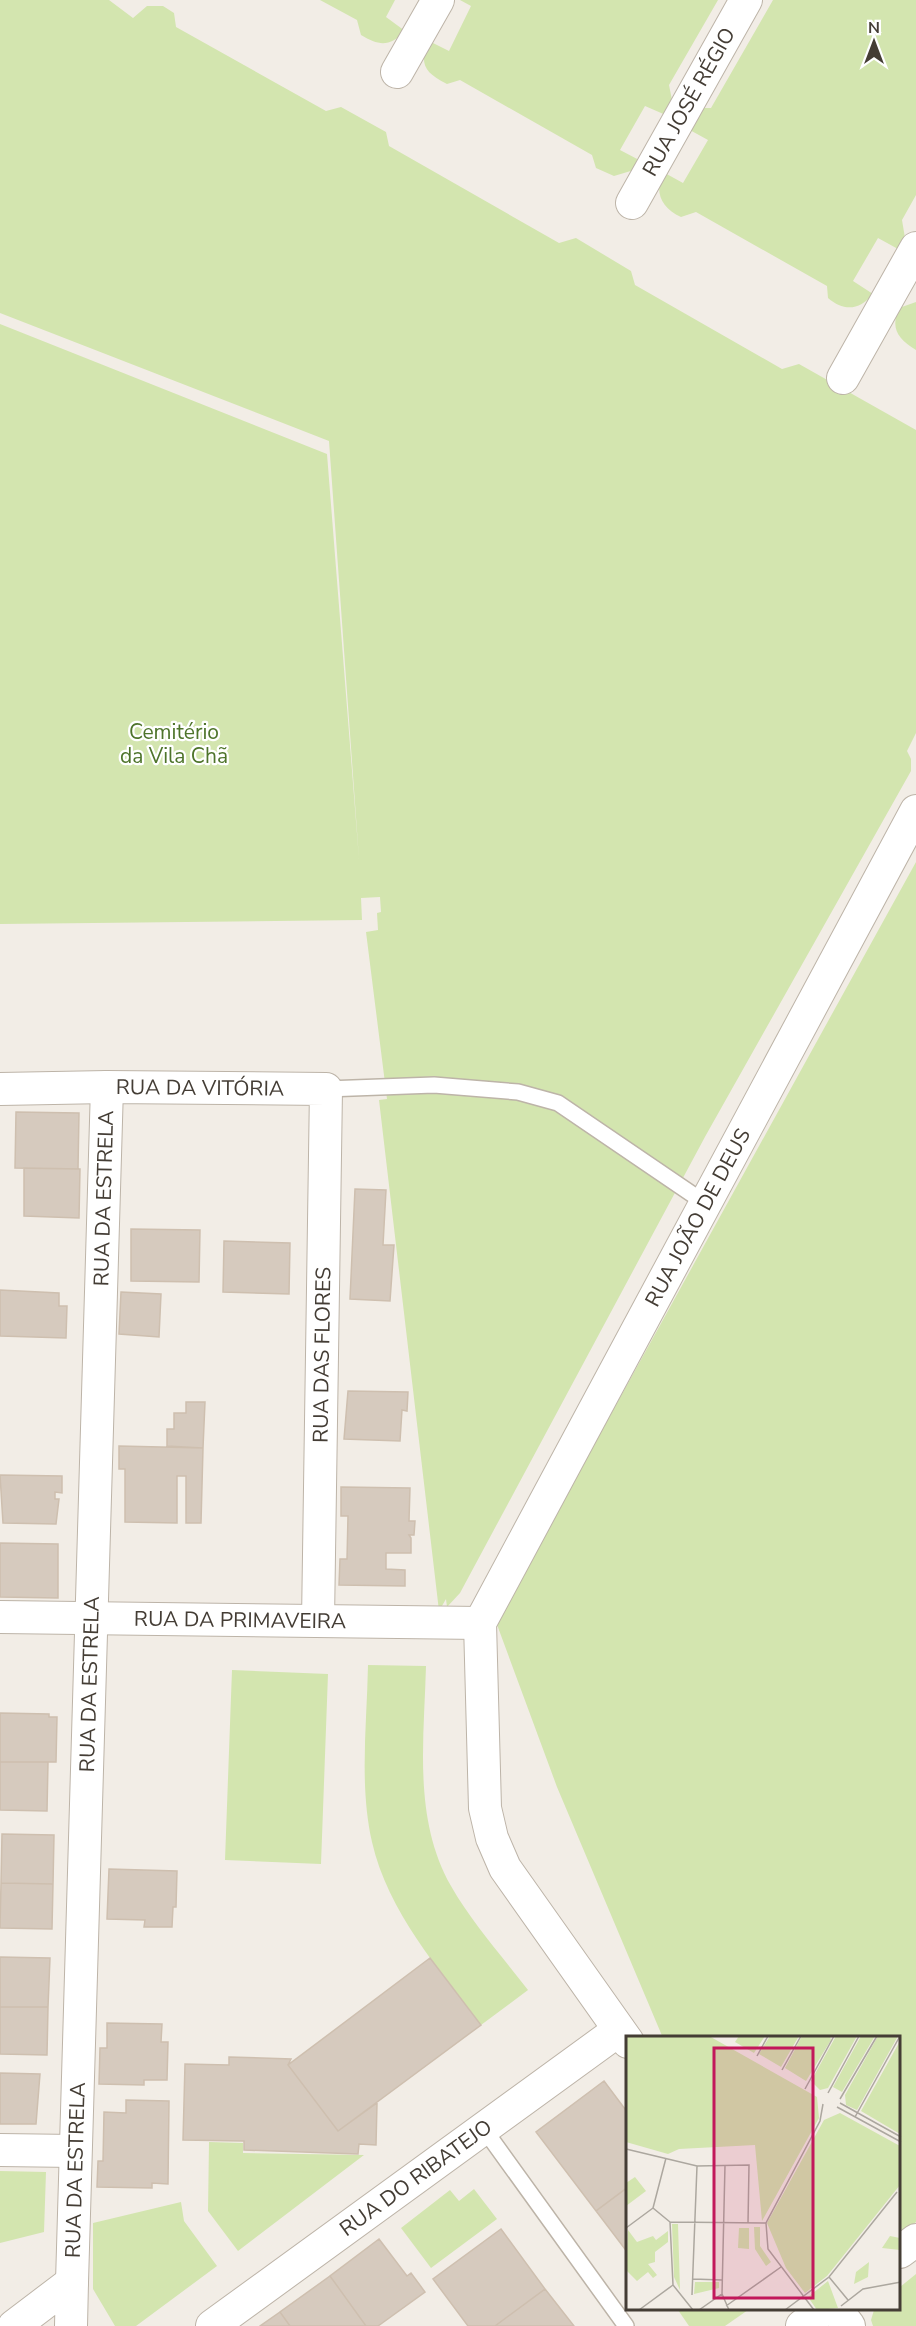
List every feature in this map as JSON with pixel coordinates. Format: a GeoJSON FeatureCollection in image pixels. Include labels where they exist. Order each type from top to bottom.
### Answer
{"type":"FeatureCollection","features":[{"type":"Feature","properties":{"kind":"street"},"geometry":{"type":"LineString","coordinates":[[397,72],[438,0]]}},
{"type":"Feature","properties":{"kind":"street","name":"RUA JOSÉ RÉGIO"},"geometry":{"type":"LineString","coordinates":[[632,203],[746,0]]}},
{"type":"Feature","properties":{"kind":"street"},"geometry":{"type":"LineString","coordinates":[[843,378],[916,248]]}},
{"type":"Feature","properties":{"kind":"street","name":"RUA JOÃO DE DEUS"},"geometry":{"type":"LineString","coordinates":[[480,1623],[916,811]]}},
{"type":"Feature","properties":{"kind":"street","name":"RUA DA VITÓRIA"},"geometry":{"type":"LineString","coordinates":[[0,1089],[107,1087],[326,1089]]}},
{"type":"Feature","properties":{"kind":"street","name":"RUA DA ESTRELA"},"geometry":{"type":"LineString","coordinates":[[71,2326],[107,1087]]}},
{"type":"Feature","properties":{"kind":"street","name":"RUA DAS FLORES"},"geometry":{"type":"LineString","coordinates":[[318,1621],[326,1089]]}},
{"type":"Feature","properties":{"kind":"street","name":"RUA DA PRIMAVEIRA"},"geometry":{"type":"LineString","coordinates":[[0,1617],[480,1623]]}},
{"type":"Feature","properties":{"kind":"street"},"geometry":{"type":"LineString","coordinates":[[480,1623],[482,1779],[485,1808],[492,1838],[506,1868],[623,2036]]}},
{"type":"Feature","properties":{"kind":"street","name":"RUA DO RIBATEJO"},"geometry":{"type":"LineString","coordinates":[[212,2326],[484,2129],[623,2036]]}},
{"type":"Feature","properties":{"kind":"street"},"geometry":{"type":"LineString","coordinates":[[0,2150],[75,2151]]}},
{"type":"Feature","properties":{"kind":"street"},"geometry":{"type":"LineString","coordinates":[[901,2251],[916,2240]]}},
{"type":"Feature","properties":{"kind":"street"},"geometry":{"type":"LineString","coordinates":[[14,2326],[72,2282]]}},
{"type":"Feature","properties":{"kind":"street"},"geometry":{"type":"LineString","coordinates":[[802,2326],[822,2311]]}},
{"type":"Feature","properties":{"kind":"street"},"geometry":{"type":"LineString","coordinates":[[838,2311],[849,2326]]}},
{"type":"Feature","properties":{"kind":"lane"},"geometry":{"type":"LineString","coordinates":[[326,1089],[434,1085],[518,1092],[558,1103],[705,1203]]}},
{"type":"Feature","properties":{"kind":"lane"},"geometry":{"type":"LineString","coordinates":[[484,2129],[626,2326]]}},
{"type":"Feature","properties":{"kind":"green space","name":"Cemitério da Vila Chã"},"geometry":{"type":"Polygon","coordinates":[[[0,0],[109,0],[133,18],[147,6],[163,6],[174,13],[176,27],[326,111],[341,107],[386,132],[389,146],[559,243],[576,238],[631,271],[635,285],[782,369],[799,364],[916,430],[916,733],[907,751],[911,759],[911,771],[706,1135],[460,1593],[447,1607],[446,1599],[439,1611],[379,1100],[387,1099],[366,932],[378,930],[377,913],[381,912],[380,897],[361,898],[362,920],[0,924],[0,324],[327,454],[359,859],[329,441],[0,313],[0,0]]]}},
{"type":"Feature","properties":{"kind":"green space"},"geometry":{"type":"Polygon","coordinates":[[[320,0],[395,0],[386,17],[405,31],[389,42],[373,41],[361,35],[357,20],[320,0]]]}},
{"type":"Feature","properties":{"kind":"green space"},"geometry":{"type":"Polygon","coordinates":[[[460,0],[718,0],[669,85],[673,105],[668,116],[645,106],[620,150],[641,161],[634,170],[614,176],[596,168],[592,155],[460,80],[447,84],[433,76],[424,62],[427,40],[449,51],[471,6],[460,0]]]}},
{"type":"Feature","properties":{"kind":"green space"},"geometry":{"type":"Polygon","coordinates":[[[773,0],[916,0],[916,195],[902,220],[905,238],[898,249],[878,238],[853,281],[873,294],[857,306],[846,307],[834,303],[828,298],[827,286],[696,212],[681,217],[668,209],[659,193],[663,172],[683,183],[708,140],[688,129],[700,108],[711,108],[773,0]]]}},
{"type":"Feature","properties":{"kind":"green space"},"geometry":{"type":"Polygon","coordinates":[[[916,302],[916,350],[904,342],[897,333],[895,322],[899,308],[916,302]]]}},
{"type":"Feature","properties":{"kind":"green space"},"geometry":{"type":"Polygon","coordinates":[[[916,862],[916,2222],[901,2234],[901,2036],[662,2036],[557,1787],[496,1622],[916,862]]]}},
{"type":"Feature","properties":{"kind":"green space"},"geometry":{"type":"Polygon","coordinates":[[[368,1665],[426,1666],[424,1779],[431,1834],[439,1860],[451,1886],[468,1913],[528,1990],[481,2025],[432,1961],[402,1916],[380,1868],[372,1842],[366,1798],[368,1665]]]}},
{"type":"Feature","properties":{"kind":"green space"},"geometry":{"type":"Polygon","coordinates":[[[232,1670],[328,1674],[321,1864],[225,1860],[232,1670]]]}},
{"type":"Feature","properties":{"kind":"green space"},"geometry":{"type":"Polygon","coordinates":[[[209,2142],[243,2143],[243,2153],[364,2155],[238,2251],[208,2211],[209,2142]]]}},
{"type":"Feature","properties":{"kind":"green space"},"geometry":{"type":"Polygon","coordinates":[[[0,2171],[46,2172],[44,2232],[0,2243],[0,2171]]]}},
{"type":"Feature","properties":{"kind":"green space"},"geometry":{"type":"Polygon","coordinates":[[[474,2189],[497,2219],[431,2268],[401,2228],[450,2190],[459,2201],[474,2189]]]}},
{"type":"Feature","properties":{"kind":"green space"},"geometry":{"type":"Polygon","coordinates":[[[181,2202],[184,2221],[217,2266],[136,2326],[115,2326],[93,2289],[93,2223],[181,2202]]]}},
{"type":"Feature","properties":{"kind":"green space"},"geometry":{"type":"Polygon","coordinates":[[[916,2274],[916,2326],[873,2326],[871,2320],[874,2311],[901,2311],[901,2286],[916,2274]]]}},
{"type":"Feature","properties":{"kind":"green space"},"geometry":{"type":"Polygon","coordinates":[[[679,2311],[747,2311],[725,2326],[689,2326],[679,2311]]]}},
{"type":"Feature","properties":{"kind":"building"},"geometry":{"type":"Polygon","coordinates":[[[16,1112],[79,1113],[78,1169],[15,1168],[16,1112]]]}},
{"type":"Feature","properties":{"kind":"building"},"geometry":{"type":"Polygon","coordinates":[[[24,1168],[80,1169],[79,1218],[24,1216],[24,1168]]]}},
{"type":"Feature","properties":{"kind":"building"},"geometry":{"type":"Polygon","coordinates":[[[355,1189],[386,1190],[383,1245],[394,1245],[390,1301],[350,1299],[355,1189]]]}},
{"type":"Feature","properties":{"kind":"building"},"geometry":{"type":"Polygon","coordinates":[[[131,1229],[200,1230],[199,1282],[131,1281],[131,1229]]]}},
{"type":"Feature","properties":{"kind":"building"},"geometry":{"type":"Polygon","coordinates":[[[224,1241],[290,1243],[289,1294],[223,1292],[224,1241]]]}},
{"type":"Feature","properties":{"kind":"building"},"geometry":{"type":"Polygon","coordinates":[[[0,1290],[59,1293],[59,1306],[67,1306],[66,1338],[0,1336],[0,1290]]]}},
{"type":"Feature","properties":{"kind":"building"},"geometry":{"type":"Polygon","coordinates":[[[121,1292],[161,1294],[159,1337],[119,1334],[121,1292]]]}},
{"type":"Feature","properties":{"kind":"building"},"geometry":{"type":"Polygon","coordinates":[[[348,1391],[408,1392],[407,1411],[402,1410],[400,1441],[344,1439],[348,1391]]]}},
{"type":"Feature","properties":{"kind":"building"},"geometry":{"type":"Polygon","coordinates":[[[186,1402],[205,1402],[203,1448],[167,1446],[167,1429],[174,1429],[174,1413],[186,1413],[186,1402]]]}},
{"type":"Feature","properties":{"kind":"building"},"geometry":{"type":"Polygon","coordinates":[[[119,1446],[203,1448],[201,1523],[186,1523],[186,1476],[177,1476],[177,1523],[125,1522],[125,1469],[119,1469],[119,1446]]]}},
{"type":"Feature","properties":{"kind":"building"},"geometry":{"type":"Polygon","coordinates":[[[0,1475],[62,1476],[62,1493],[55,1492],[55,1499],[59,1499],[56,1524],[3,1523],[0,1475]]]}},
{"type":"Feature","properties":{"kind":"building"},"geometry":{"type":"Polygon","coordinates":[[[341,1487],[410,1488],[409,1521],[415,1521],[414,1535],[409,1535],[411,1553],[386,1553],[386,1569],[405,1570],[405,1586],[339,1585],[340,1559],[347,1559],[348,1516],[341,1516],[341,1487]]]}},
{"type":"Feature","properties":{"kind":"building"},"geometry":{"type":"Polygon","coordinates":[[[0,1543],[58,1544],[58,1598],[0,1597],[0,1543]]]}},
{"type":"Feature","properties":{"kind":"building"},"geometry":{"type":"Polygon","coordinates":[[[0,1713],[49,1714],[49,1717],[57,1717],[56,1762],[0,1762],[0,1713]]]}},
{"type":"Feature","properties":{"kind":"building"},"geometry":{"type":"Polygon","coordinates":[[[0,1762],[48,1762],[47,1811],[0,1810],[0,1762]]]}},
{"type":"Feature","properties":{"kind":"building"},"geometry":{"type":"Polygon","coordinates":[[[2,1834],[54,1835],[53,1884],[1,1883],[2,1834]]]}},
{"type":"Feature","properties":{"kind":"building"},"geometry":{"type":"Polygon","coordinates":[[[109,1869],[177,1871],[176,1907],[173,1907],[172,1927],[144,1927],[145,1920],[107,1919],[109,1869]]]}},
{"type":"Feature","properties":{"kind":"building"},"geometry":{"type":"Polygon","coordinates":[[[1,1883],[53,1884],[52,1929],[0,1928],[1,1883]]]}},
{"type":"Feature","properties":{"kind":"building"},"geometry":{"type":"Polygon","coordinates":[[[0,1957],[50,1958],[48,2007],[0,2007],[0,1957]]]}},
{"type":"Feature","properties":{"kind":"building"},"geometry":{"type":"Polygon","coordinates":[[[430,1958],[481,2025],[338,2131],[288,2065],[430,1958]]]}},
{"type":"Feature","properties":{"kind":"building"},"geometry":{"type":"Polygon","coordinates":[[[0,2007],[48,2007],[47,2055],[0,2054],[0,2007]]]}},
{"type":"Feature","properties":{"kind":"building"},"geometry":{"type":"Polygon","coordinates":[[[107,2023],[162,2024],[161,2042],[168,2042],[167,2080],[144,2080],[144,2085],[99,2084],[100,2048],[107,2048],[107,2023]]]}},
{"type":"Feature","properties":{"kind":"building"},"geometry":{"type":"Polygon","coordinates":[[[229,2057],[291,2059],[288,2065],[338,2131],[377,2103],[376,2145],[359,2144],[358,2154],[244,2150],[244,2141],[183,2140],[185,2064],[229,2065],[229,2057]]]}},
{"type":"Feature","properties":{"kind":"building"},"geometry":{"type":"Polygon","coordinates":[[[0,2073],[40,2074],[36,2124],[0,2124],[0,2073]]]}},
{"type":"Feature","properties":{"kind":"building"},"geometry":{"type":"Polygon","coordinates":[[[604,2081],[626,2110],[626,2188],[596,2211],[536,2132],[604,2081]]]}},
{"type":"Feature","properties":{"kind":"building"},"geometry":{"type":"Polygon","coordinates":[[[126,2100],[169,2101],[168,2184],[152,2183],[152,2188],[97,2187],[98,2161],[103,2161],[104,2112],[126,2113],[126,2100]]]}},
{"type":"Feature","properties":{"kind":"building"},"geometry":{"type":"Polygon","coordinates":[[[626,2188],[626,2250],[596,2211],[626,2188]]]}},
{"type":"Feature","properties":{"kind":"building"},"geometry":{"type":"Polygon","coordinates":[[[501,2229],[545,2289],[495,2326],[468,2326],[433,2279],[501,2229]]]}},
{"type":"Feature","properties":{"kind":"building"},"geometry":{"type":"Polygon","coordinates":[[[379,2239],[407,2276],[411,2273],[425,2292],[378,2326],[366,2326],[330,2276],[379,2239]]]}},
{"type":"Feature","properties":{"kind":"building"},"geometry":{"type":"Polygon","coordinates":[[[330,2276],[366,2326],[290,2326],[280,2312],[330,2276]]]}},
{"type":"Feature","properties":{"kind":"building"},"geometry":{"type":"Polygon","coordinates":[[[545,2289],[574,2326],[495,2326],[545,2289]]]}},
{"type":"Feature","properties":{"kind":"building"},"geometry":{"type":"Polygon","coordinates":[[[280,2312],[290,2326],[260,2326],[280,2312]]]}}]}
